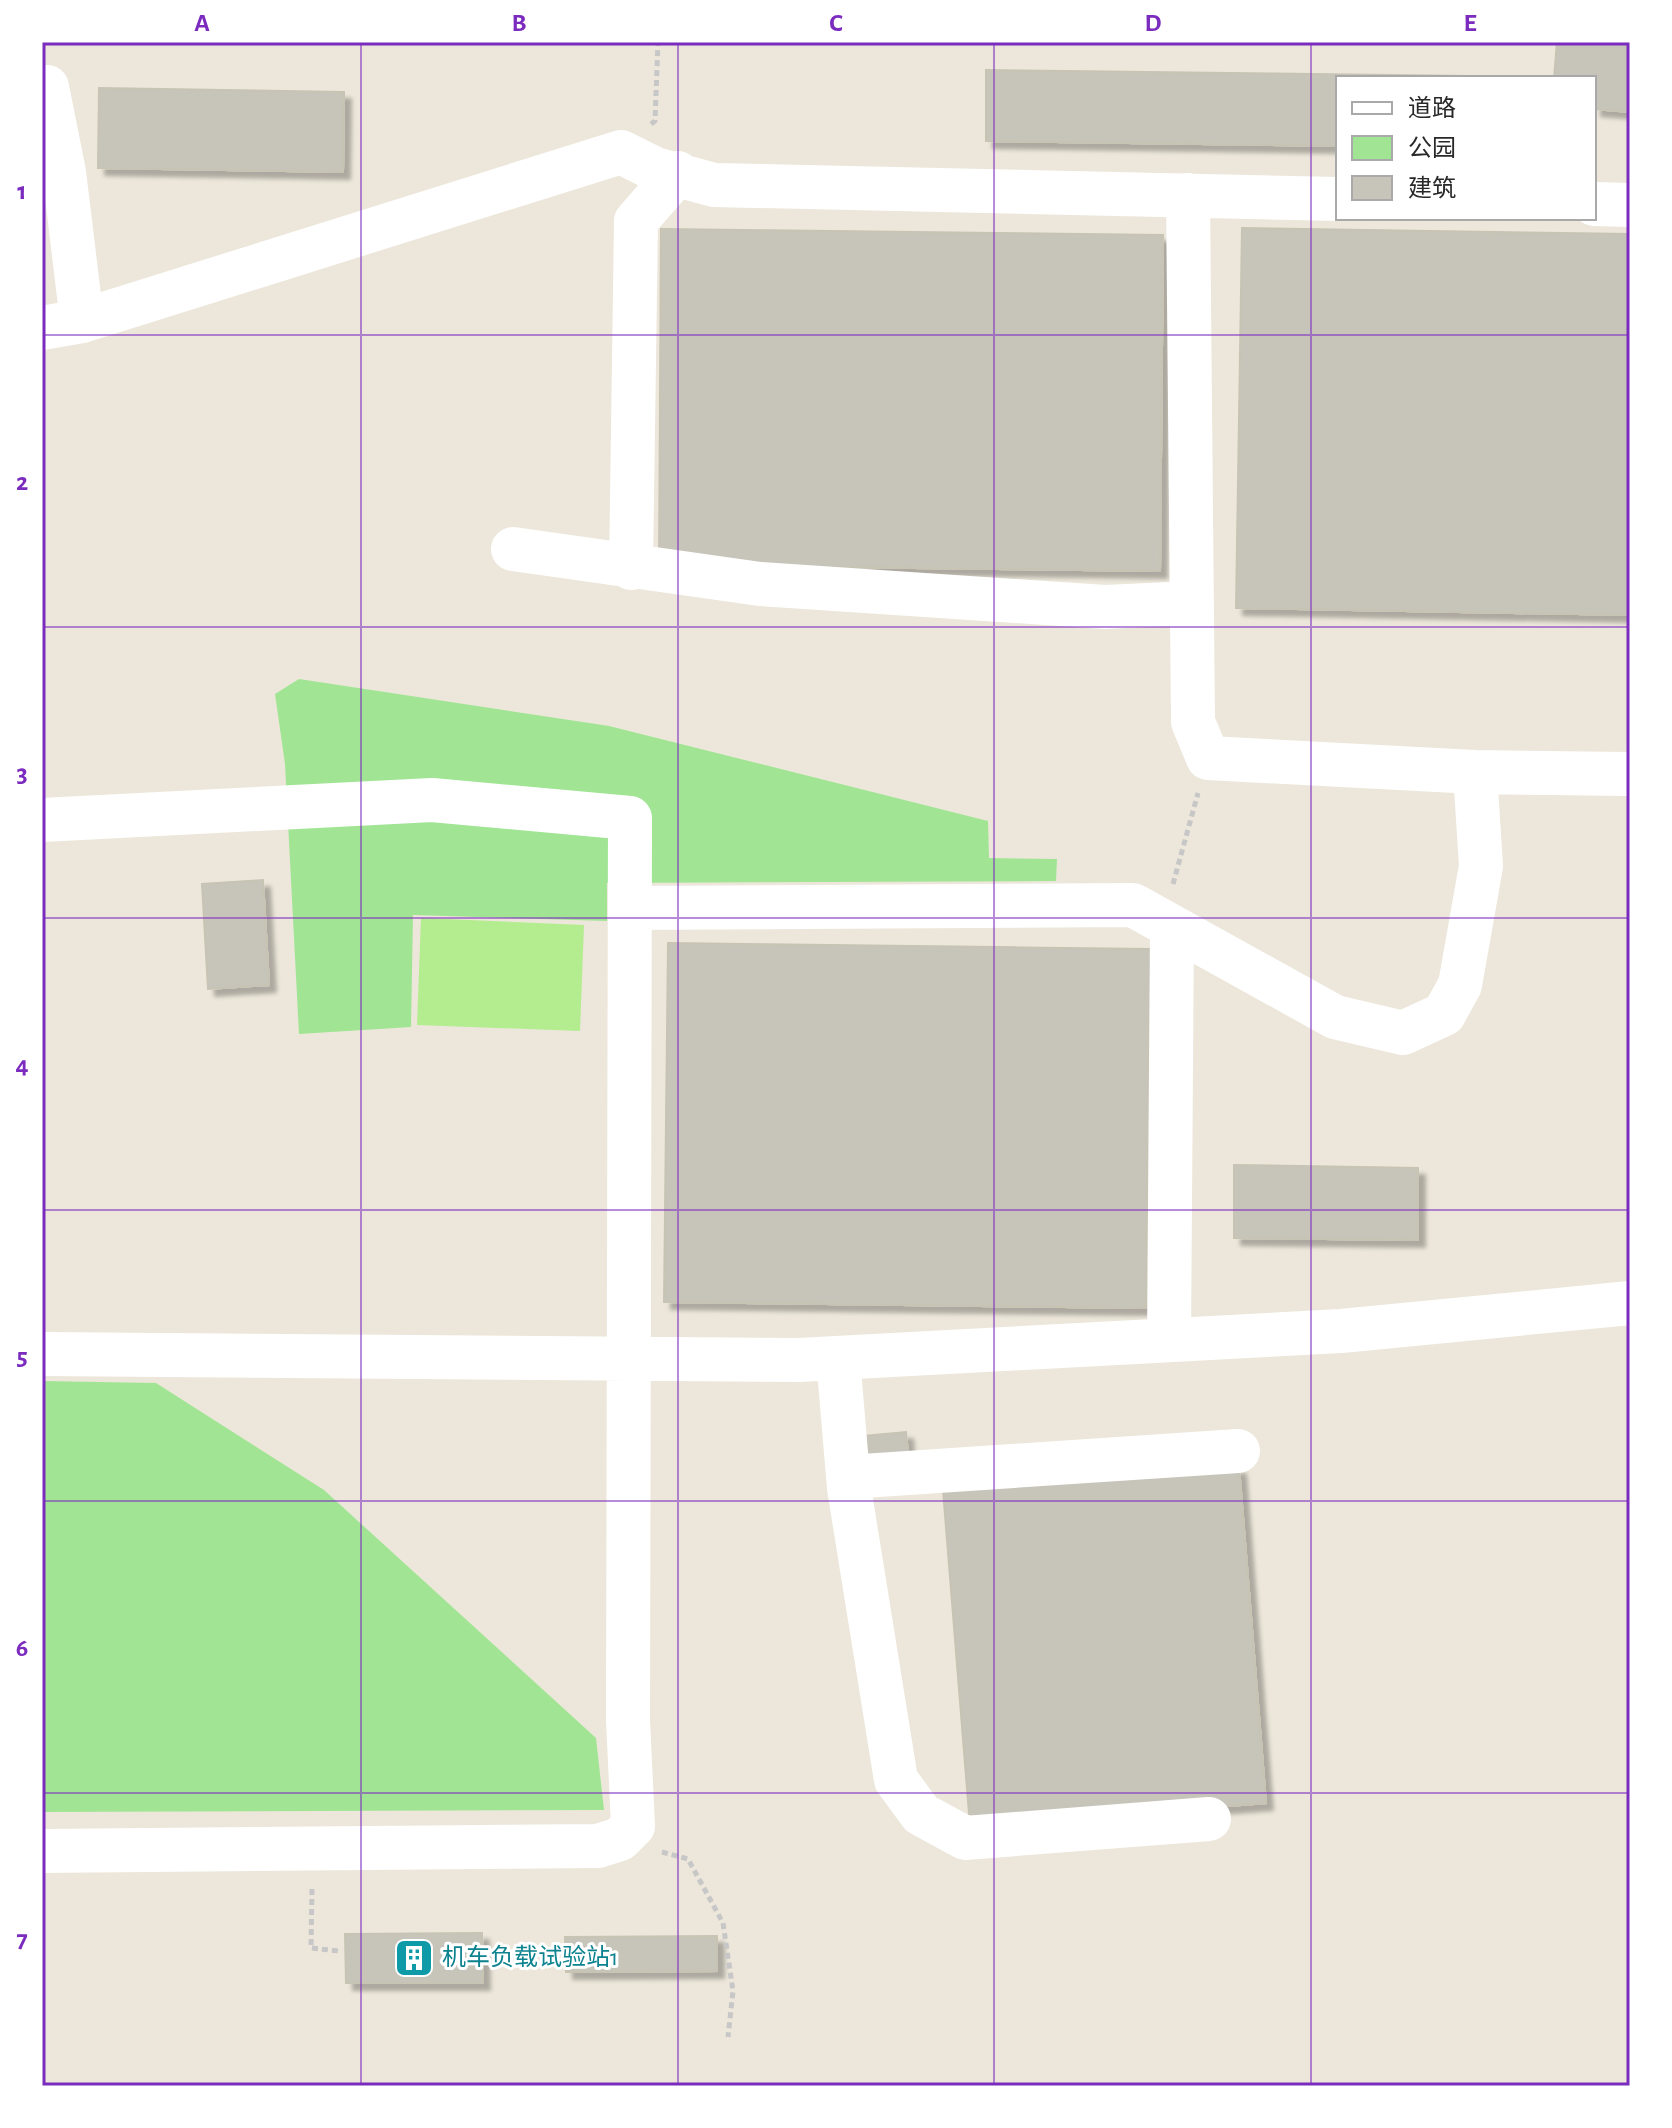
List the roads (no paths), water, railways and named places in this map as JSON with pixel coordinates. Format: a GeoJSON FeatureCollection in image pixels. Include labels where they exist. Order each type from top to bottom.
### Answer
{"type":"FeatureCollection","features":[{"type":"Feature","properties":{"kind":"lane"},"geometry":{"type":"LineString","coordinates":[[42,87],[47,87],[64,172],[62,325],[621,152],[655,169],[714,185],[1336,199]]}},
{"type":"Feature","properties":{"kind":"lane"},"geometry":{"type":"LineString","coordinates":[[631,568],[636,221],[678,173]]}},
{"type":"Feature","properties":{"kind":"lane"},"geometry":{"type":"LineString","coordinates":[[1188,195],[1193,722],[1208,758],[1475,772],[1630,774]]}},
{"type":"Feature","properties":{"kind":"lane"},"geometry":{"type":"LineString","coordinates":[[1596,204],[1630,205]]}},
{"type":"Feature","properties":{"kind":"lane"},"geometry":{"type":"LineString","coordinates":[[513,549],[760,584],[1105,607],[1192,603]]}},
{"type":"Feature","properties":{"kind":"lane"},"geometry":{"type":"LineString","coordinates":[[630,908],[1133,905],[1335,1017],[1403,1033],[1444,1014],[1460,985],[1481,866],[1475,772]]}},
{"type":"Feature","properties":{"kind":"lane"},"geometry":{"type":"LineString","coordinates":[[42,820],[432,800],[630,818],[628,1720],[633,1826],[620,1839],[598,1846],[42,1851]]}},
{"type":"Feature","properties":{"kind":"lane"},"geometry":{"type":"LineString","coordinates":[[1169,1340],[1172,927]]}},
{"type":"Feature","properties":{"kind":"lane"},"geometry":{"type":"LineString","coordinates":[[42,1354],[629,1361],[838,1358],[1341,1331],[1630,1303]]}},
{"type":"Feature","properties":{"kind":"lane"},"geometry":{"type":"LineString","coordinates":[[838,1358],[848,1477],[896,1780],[921,1814],[965,1838],[1209,1819]]}},
{"type":"Feature","properties":{"kind":"lane"},"geometry":{"type":"LineString","coordinates":[[848,1477],[1238,1451]]}},
{"type":"Feature","properties":{"kind":"place","name":"机车负载试验站1"},"geometry":{"type":"Point","coordinates":[414,1958]}}]}
